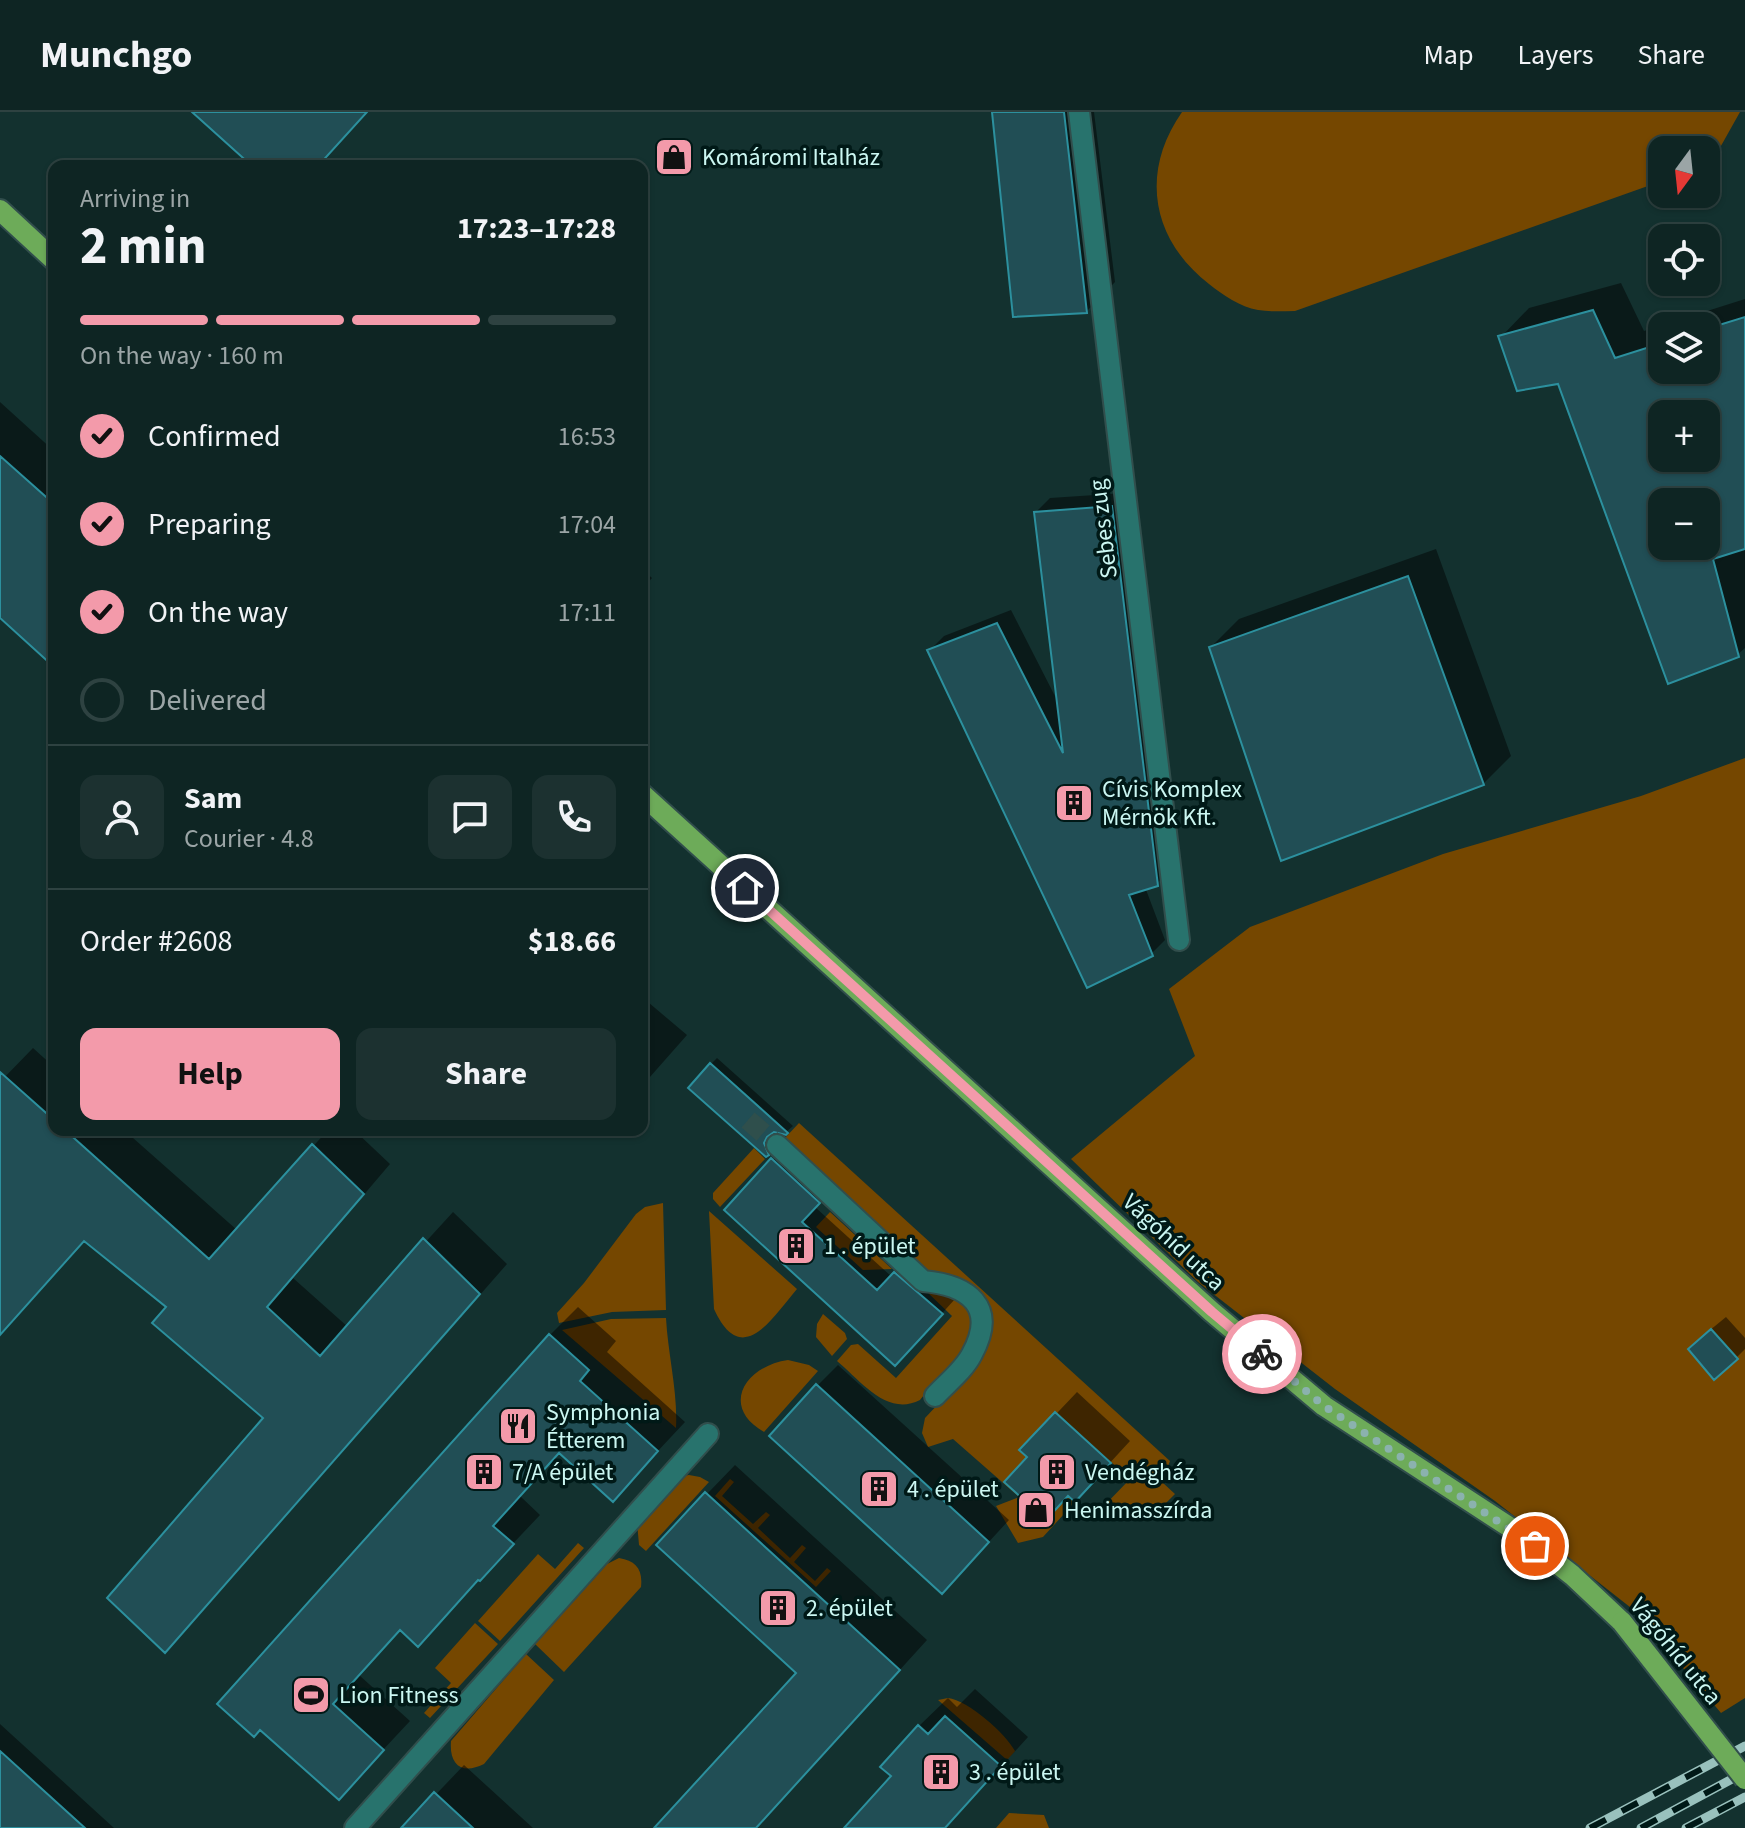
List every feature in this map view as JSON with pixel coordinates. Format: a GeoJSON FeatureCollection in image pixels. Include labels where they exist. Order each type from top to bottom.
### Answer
{"type":"FeatureCollection","features":[{"type":"Feature","properties":{"kind":"main road"},"geometry":{"type":"LineString","coordinates":[[0,210],[48,254]]}},
{"type":"Feature","properties":{"kind":"main road","name":"Vágóhíd utca"},"geometry":{"type":"LineString","coordinates":[[648,799],[1212,1312],[1324,1406],[1517,1532],[1572,1575],[1622,1622],[1745,1779]]}},
{"type":"Feature","properties":{"kind":"street","name":"Sebes zug"},"geometry":{"type":"LineString","coordinates":[[1079,112],[1179,940]]}},
{"type":"Feature","properties":{"kind":"street"},"geometry":{"type":"LineString","coordinates":[[777,1145],[923,1281],[946,1283],[962,1289],[974,1301],[982,1316],[979,1338],[971,1357],[935,1396]]}},
{"type":"Feature","properties":{"kind":"street"},"geometry":{"type":"LineString","coordinates":[[355,1828],[708,1434]]}},
{"type":"Feature","properties":{"kind":"shaded area"},"geometry":{"type":"Polygon","coordinates":[[[1182,112],[1740,112],[1720,148],[1720,136],[1648,136],[1648,186],[1295,311],[1258,310],[1232,300],[1189,266],[1174,247],[1158,204],[1160,158],[1182,112]]]}},
{"type":"Feature","properties":{"kind":"shaded area"},"geometry":{"type":"Polygon","coordinates":[[[1745,758],[1745,1698],[1721,1713],[1635,1611],[1495,1501],[1335,1389],[1198,1282],[1071,1159],[1195,1056],[1169,989],[1250,927],[1443,854],[1641,796],[1745,758]]]}},
{"type":"Feature","properties":{"kind":"shaded area"},"geometry":{"type":"Polygon","coordinates":[[[799,1123],[1170,1461],[1162,1482],[1175,1494],[1149,1520],[1135,1513],[1110,1518],[1100,1510],[1130,1479],[1055,1412],[1020,1449],[1027,1457],[1004,1482],[1046,1520],[1068,1496],[1075,1502],[1043,1537],[1018,1543],[996,1506],[1019,1497],[953,1439],[928,1447],[922,1433],[925,1418],[973,1367],[989,1340],[971,1286],[937,1274],[927,1274],[783,1140],[799,1123]]]}},
{"type":"Feature","properties":{"kind":"shaded area"},"geometry":{"type":"Polygon","coordinates":[[[754,1148],[765,1159],[720,1207],[713,1199],[713,1193],[754,1148]]]}},
{"type":"Feature","properties":{"kind":"shaded area"},"geometry":{"type":"Polygon","coordinates":[[[663,1203],[666,1310],[612,1312],[559,1323],[557,1313],[636,1214],[645,1207],[663,1203]]]}},
{"type":"Feature","properties":{"kind":"shaded area"},"geometry":{"type":"Polygon","coordinates":[[[709,1211],[797,1289],[767,1324],[746,1337],[735,1336],[714,1309],[709,1211]]]}},
{"type":"Feature","properties":{"kind":"shaded area"},"geometry":{"type":"Polygon","coordinates":[[[830,1212],[892,1269],[863,1270],[816,1227],[830,1212]]]}},
{"type":"Feature","properties":{"kind":"shaded area"},"geometry":{"type":"Polygon","coordinates":[[[926,1291],[945,1294],[962,1302],[972,1312],[974,1324],[961,1352],[920,1400],[896,1404],[865,1387],[837,1361],[851,1345],[858,1344],[896,1378],[952,1316],[926,1291]]]}},
{"type":"Feature","properties":{"kind":"shaded area"},"geometry":{"type":"Polygon","coordinates":[[[823,1314],[845,1333],[847,1339],[832,1356],[816,1337],[817,1324],[823,1314]]]}},
{"type":"Feature","properties":{"kind":"shaded area"},"geometry":{"type":"Polygon","coordinates":[[[666,1318],[676,1401],[676,1428],[562,1330],[611,1319],[666,1318]]]}},
{"type":"Feature","properties":{"kind":"shaded area"},"geometry":{"type":"Polygon","coordinates":[[[788,1360],[809,1365],[818,1371],[764,1432],[750,1422],[743,1411],[743,1388],[760,1370],[788,1360]]]}},
{"type":"Feature","properties":{"kind":"shaded area"},"geometry":{"type":"Polygon","coordinates":[[[689,1475],[709,1482],[646,1551],[639,1545],[637,1522],[677,1477],[689,1475]]]}},
{"type":"Feature","properties":{"kind":"shaded area"},"geometry":{"type":"Polygon","coordinates":[[[730,1479],[734,1482],[722,1496],[753,1524],[766,1512],[770,1515],[758,1528],[790,1558],[802,1545],[806,1548],[794,1562],[815,1581],[827,1568],[831,1571],[816,1587],[715,1496],[730,1479]]]}},
{"type":"Feature","properties":{"kind":"shaded area"},"geometry":{"type":"Polygon","coordinates":[[[578,1543],[584,1548],[500,1641],[478,1621],[538,1554],[555,1569],[578,1543]]]}},
{"type":"Feature","properties":{"kind":"shaded area"},"geometry":{"type":"Polygon","coordinates":[[[619,1558],[637,1567],[641,1587],[564,1672],[535,1644],[607,1564],[619,1558]]]}},
{"type":"Feature","properties":{"kind":"shaded area"},"geometry":{"type":"Polygon","coordinates":[[[475,1623],[498,1644],[430,1718],[424,1713],[451,1683],[435,1668],[475,1623]]]}},
{"type":"Feature","properties":{"kind":"shaded area"},"geometry":{"type":"Polygon","coordinates":[[[526,1654],[554,1680],[484,1764],[469,1768],[458,1766],[452,1756],[451,1741],[526,1654]]]}},
{"type":"Feature","properties":{"kind":"shaded area"},"geometry":{"type":"Polygon","coordinates":[[[948,1698],[976,1711],[1004,1736],[1015,1751],[1007,1760],[938,1700],[948,1698]]]}},
{"type":"Feature","properties":{"kind":"shaded area"},"geometry":{"type":"Polygon","coordinates":[[[1009,1813],[1044,1815],[1049,1828],[996,1828],[1009,1813]]]}},
{"type":"Feature","properties":{"kind":"building"},"geometry":{"type":"Polygon","coordinates":[[[192,112],[367,112],[323,160],[245,160],[192,112]]]}},
{"type":"Feature","properties":{"kind":"building"},"geometry":{"type":"Polygon","coordinates":[[[992,112],[1064,112],[1087,313],[1013,317],[992,112]]]}},
{"type":"Feature","properties":{"kind":"building"},"geometry":{"type":"Polygon","coordinates":[[[1593,310],[1615,358],[1648,347],[1648,384],[1720,384],[1720,325],[1745,317],[1745,549],[1720,557],[1720,488],[1648,488],[1648,560],[1713,560],[1739,657],[1668,684],[1558,384],[1517,391],[1498,336],[1593,310]]]}},
{"type":"Feature","properties":{"kind":"building"},"geometry":{"type":"Polygon","coordinates":[[[0,456],[48,499],[48,662],[0,618],[0,456]]]}},
{"type":"Feature","properties":{"kind":"building","name":"Cívis Komplex Mérnök Kft."},"geometry":{"type":"Polygon","coordinates":[[[1112,506],[1158,886],[1129,895],[1153,956],[1087,988],[927,650],[997,623],[1063,753],[1034,512],[1112,506]]]}},
{"type":"Feature","properties":{"kind":"building"},"geometry":{"type":"Polygon","coordinates":[[[1408,576],[1484,785],[1281,861],[1209,647],[1408,576]]]}},
{"type":"Feature","properties":{"kind":"building"},"geometry":{"type":"Polygon","coordinates":[[[710,1063],[788,1133],[774,1132],[767,1137],[764,1143],[769,1155],[766,1157],[688,1088],[710,1063]]]}},
{"type":"Feature","properties":{"kind":"building"},"geometry":{"type":"Polygon","coordinates":[[[0,1072],[48,1115],[48,1136],[72,1136],[209,1259],[312,1144],[364,1194],[267,1307],[320,1356],[423,1238],[480,1294],[165,1653],[107,1598],[263,1418],[152,1323],[166,1307],[84,1241],[0,1335],[0,1072]]]}},
{"type":"Feature","properties":{"kind":"building","name":"1 . épület"},"geometry":{"type":"Polygon","coordinates":[[[771,1158],[820,1203],[802,1222],[877,1290],[894,1272],[943,1314],[895,1366],[724,1210],[771,1158]]]}},
{"type":"Feature","properties":{"kind":"building"},"geometry":{"type":"Polygon","coordinates":[[[1711,1329],[1738,1359],[1714,1380],[1688,1349],[1711,1329]]]}},
{"type":"Feature","properties":{"kind":"building"},"geometry":{"type":"Polygon","coordinates":[[[549,1334],[589,1370],[580,1381],[658,1451],[613,1502],[559,1453],[493,1526],[514,1544],[418,1647],[400,1630],[333,1704],[384,1750],[339,1800],[260,1730],[254,1737],[217,1704],[549,1334]]]}},
{"type":"Feature","properties":{"kind":"building","name":"4 . épület"},"geometry":{"type":"Polygon","coordinates":[[[816,1384],[989,1542],[942,1594],[769,1436],[816,1384]]]}},
{"type":"Feature","properties":{"kind":"building","name":"Vendégház"},"geometry":{"type":"Polygon","coordinates":[[[1055,1412],[1111,1463],[1075,1502],[1068,1496],[1046,1520],[1004,1482],[1027,1457],[1019,1450],[1055,1412]]]}},
{"type":"Feature","properties":{"kind":"building","name":"2. épület"},"geometry":{"type":"Polygon","coordinates":[[[705,1492],[900,1670],[756,1828],[654,1828],[796,1673],[656,1545],[705,1492]]]}},
{"type":"Feature","properties":{"kind":"building","name":"3 . épület"},"geometry":{"type":"Polygon","coordinates":[[[945,1716],[1001,1766],[945,1828],[844,1828],[891,1776],[880,1767],[918,1725],[928,1734],[945,1716]]]}},
{"type":"Feature","properties":{"kind":"building"},"geometry":{"type":"Polygon","coordinates":[[[0,1751],[85,1828],[0,1828],[0,1751]]]}},
{"type":"Feature","properties":{"kind":"building"},"geometry":{"type":"Polygon","coordinates":[[[434,1792],[473,1828],[401,1828],[434,1792]]]}},
{"type":"Feature","properties":{"kind":"tunnel"},"geometry":{"type":"LineString","coordinates":[[748,1120],[777,1145]]}},
{"type":"Feature","properties":{"kind":"railway"},"geometry":{"type":"LineString","coordinates":[[1590,1828],[1745,1746]]}},
{"type":"Feature","properties":{"kind":"railway"},"geometry":{"type":"LineString","coordinates":[[1641,1828],[1745,1772]]}},
{"type":"Feature","properties":{"kind":"railway"},"geometry":{"type":"LineString","coordinates":[[1686,1828],[1745,1797]]}},
{"type":"Feature","properties":{"kind":"way so far"},"geometry":{"type":"LineString","coordinates":[[1262,1354],[1324,1406],[1535,1546]]}},
{"type":"Feature","properties":{"kind":"place","name":"Komáromi Italház"},"geometry":{"type":"Point","coordinates":[674,157]}},
{"type":"Feature","properties":{"kind":"place","name":"Cívis Komplex Mérnök Kft."},"geometry":{"type":"Point","coordinates":[1074,803]}},
{"type":"Feature","properties":{"kind":"place","name":"1 . épület"},"geometry":{"type":"Point","coordinates":[796,1246]}},
{"type":"Feature","properties":{"kind":"place","name":"Symphonia Étterem"},"geometry":{"type":"Point","coordinates":[518,1426]}},
{"type":"Feature","properties":{"kind":"place","name":"7/A épület"},"geometry":{"type":"Point","coordinates":[484,1472]}},
{"type":"Feature","properties":{"kind":"place","name":"Vendégház"},"geometry":{"type":"Point","coordinates":[1057,1472]}},
{"type":"Feature","properties":{"kind":"place","name":"4 . épület"},"geometry":{"type":"Point","coordinates":[879,1489]}},
{"type":"Feature","properties":{"kind":"place","name":"Henimasszírda"},"geometry":{"type":"Point","coordinates":[1036,1510]}},
{"type":"Feature","properties":{"kind":"place","name":"2. épület"},"geometry":{"type":"Point","coordinates":[778,1608]}},
{"type":"Feature","properties":{"kind":"place","name":"Lion Fitness"},"geometry":{"type":"Point","coordinates":[311,1695]}},
{"type":"Feature","properties":{"kind":"place","name":"3 . épület"},"geometry":{"type":"Point","coordinates":[941,1772]}},
{"type":"Feature","properties":{"kind":"route"},"geometry":{"type":"LineString","coordinates":[[745,888],[1262,1354]]}}]}
